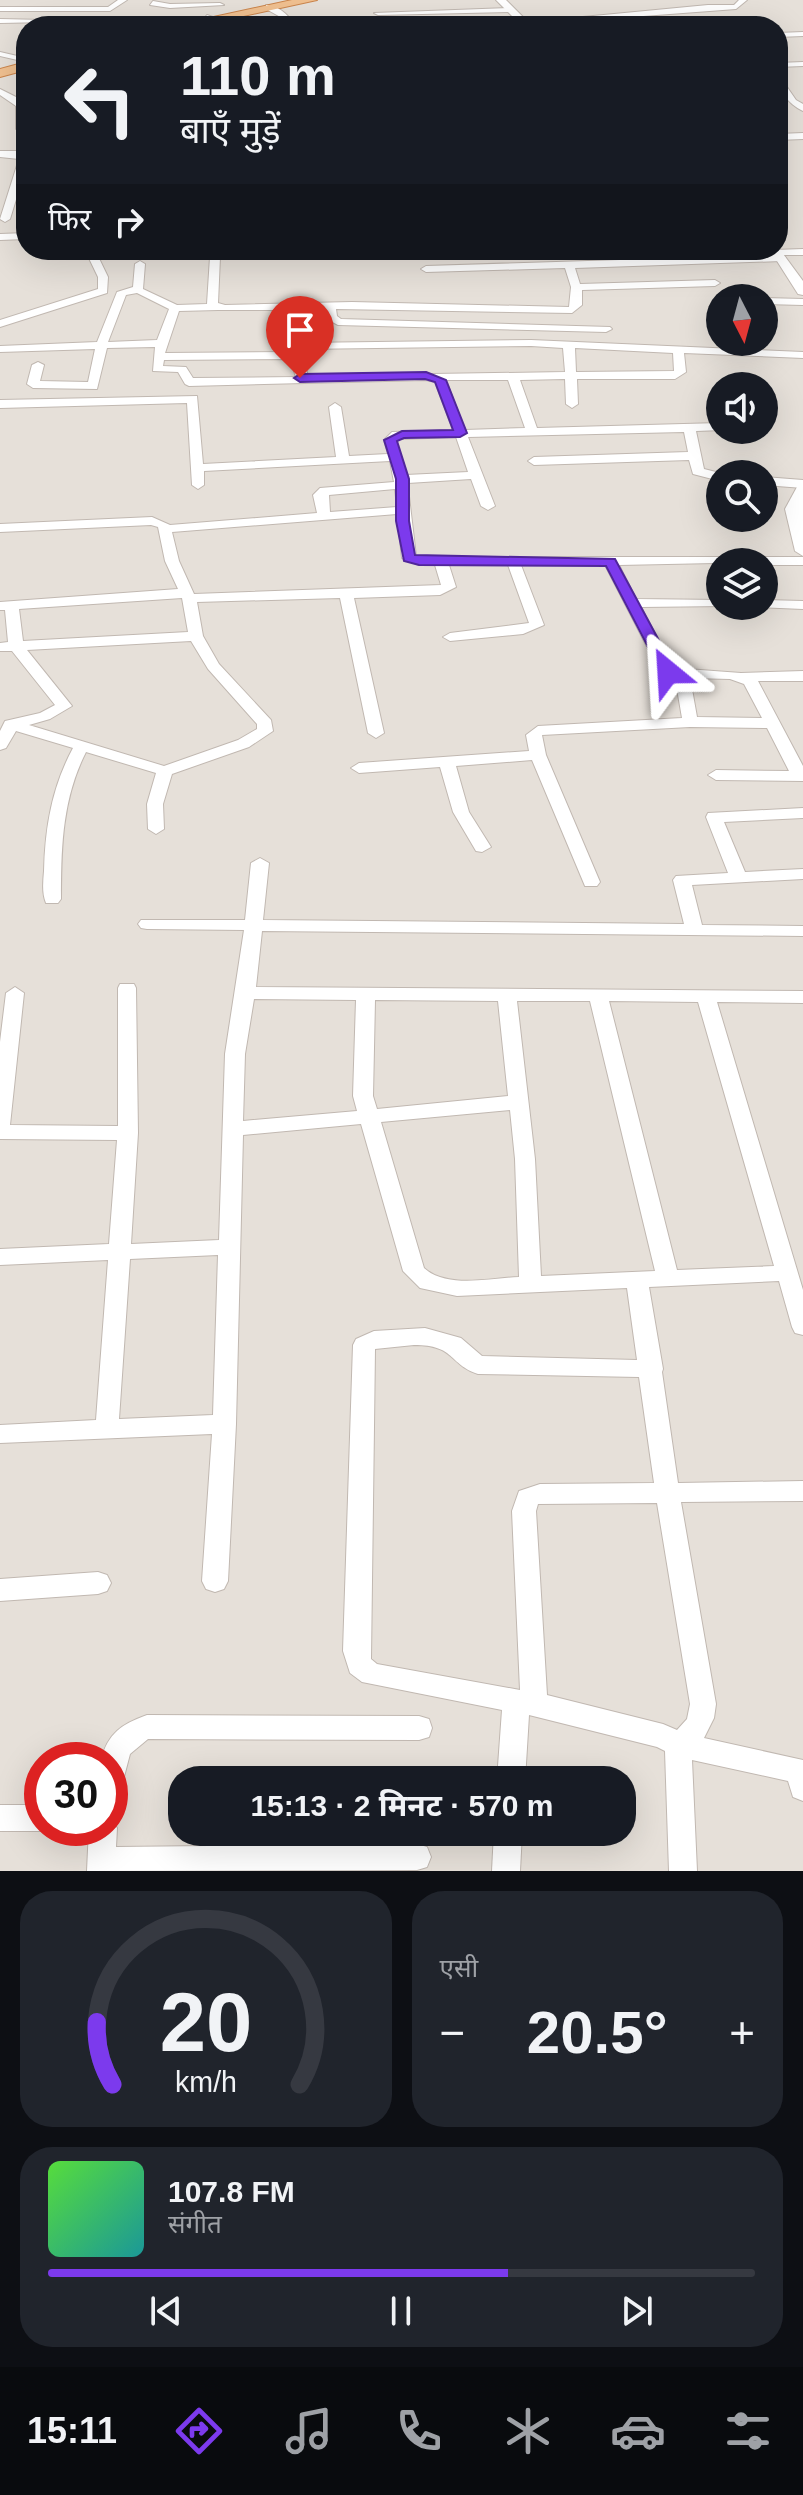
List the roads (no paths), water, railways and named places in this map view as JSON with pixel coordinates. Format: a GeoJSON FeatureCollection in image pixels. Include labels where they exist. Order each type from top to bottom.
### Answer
{"type":"FeatureCollection","features":[{"type":"Feature","properties":{"kind":"highway"},"geometry":{"type":"LineString","coordinates":[[205,10],[225,11],[296,0]]}},
{"type":"Feature","properties":{"kind":"highway"},"geometry":{"type":"LineString","coordinates":[[205,10],[311,0]]}},
{"type":"Feature","properties":{"kind":"street"},"geometry":{"type":"LineString","coordinates":[[378,16],[376,3],[501,0],[515,16]]}},
{"type":"Feature","properties":{"kind":"street"},"geometry":{"type":"LineString","coordinates":[[610,16],[629,14],[647,6],[669,2],[736,7],[743,0]]}},
{"type":"Feature","properties":{"kind":"street"},"geometry":{"type":"LineString","coordinates":[[0,2],[121,2]]}},
{"type":"Feature","properties":{"kind":"street"},"geometry":{"type":"LineString","coordinates":[[0,9],[112,9],[121,2]]}},
{"type":"Feature","properties":{"kind":"street"},"geometry":{"type":"LineString","coordinates":[[153,3],[205,10]]}},
{"type":"Feature","properties":{"kind":"street"},"geometry":{"type":"LineString","coordinates":[[265,4],[284,16]]}},
{"type":"Feature","properties":{"kind":"street"},"geometry":{"type":"LineString","coordinates":[[629,14],[617,7],[706,4]]}},
{"type":"Feature","properties":{"kind":"street"},"geometry":{"type":"LineString","coordinates":[[378,13],[509,10]]}},
{"type":"Feature","properties":{"kind":"street"},"geometry":{"type":"LineString","coordinates":[[788,95],[796,106],[803,108]]}},
{"type":"Feature","properties":{"kind":"street"},"geometry":{"type":"LineString","coordinates":[[7,219],[16,183]]}},
{"type":"Feature","properties":{"kind":"street"},"geometry":{"type":"LineString","coordinates":[[11,199],[16,199]]}},
{"type":"Feature","properties":{"kind":"street"},"geometry":{"type":"LineString","coordinates":[[0,324],[33,311],[98,295],[103,291],[103,277],[95,260]]}},
{"type":"Feature","properties":{"kind":"street"},"geometry":{"type":"LineString","coordinates":[[215,260],[212,305],[216,307]]}},
{"type":"Feature","properties":{"kind":"street"},"geometry":{"type":"LineString","coordinates":[[471,260],[474,268]]}},
{"type":"Feature","properties":{"kind":"street"},"geometry":{"type":"LineString","coordinates":[[583,260],[584,264]]}},
{"type":"Feature","properties":{"kind":"street"},"geometry":{"type":"LineString","coordinates":[[426,269],[714,260]]}},
{"type":"Feature","properties":{"kind":"street"},"geometry":{"type":"LineString","coordinates":[[783,260],[803,291]]}},
{"type":"Feature","properties":{"kind":"street"},"geometry":{"type":"LineString","coordinates":[[576,287],[718,288],[703,261]]}},
{"type":"Feature","properties":{"kind":"street"},"geometry":{"type":"LineString","coordinates":[[138,290],[140,264]]}},
{"type":"Feature","properties":{"kind":"street"},"geometry":{"type":"LineString","coordinates":[[38,365],[33,384],[93,386],[102,343],[122,292],[138,290],[175,308],[331,306],[572,310],[577,305],[576,287],[569,265]]}},
{"type":"Feature","properties":{"kind":"street"},"geometry":{"type":"LineString","coordinates":[[34,299],[98,295]]}},
{"type":"Feature","properties":{"kind":"street"},"geometry":{"type":"LineString","coordinates":[[778,301],[803,302]]}},
{"type":"Feature","properties":{"kind":"street"},"geometry":{"type":"LineString","coordinates":[[295,306],[294,350],[300,378],[305,380]]}},
{"type":"Feature","properties":{"kind":"street"},"geometry":{"type":"LineString","coordinates":[[331,306],[331,317],[347,322],[606,329]]}},
{"type":"Feature","properties":{"kind":"street"},"geometry":{"type":"LineString","coordinates":[[175,308],[161,343],[157,369],[182,369],[189,382],[675,375],[680,372],[678,350]]}},
{"type":"Feature","properties":{"kind":"street"},"geometry":{"type":"LineString","coordinates":[[159,357],[450,342],[803,355]]}},
{"type":"Feature","properties":{"kind":"street"},"geometry":{"type":"LineString","coordinates":[[0,349],[161,343]]}},
{"type":"Feature","properties":{"kind":"street"},"geometry":{"type":"LineString","coordinates":[[569,346],[572,404]]}},
{"type":"Feature","properties":{"kind":"street"},"geometry":{"type":"LineString","coordinates":[[435,377],[440,380],[488,506]]}},
{"type":"Feature","properties":{"kind":"street"},"geometry":{"type":"LineString","coordinates":[[513,377],[532,432]]}},
{"type":"Feature","properties":{"kind":"street"},"geometry":{"type":"LineString","coordinates":[[0,404],[193,399],[198,485]]}},
{"type":"Feature","properties":{"kind":"street"},"geometry":{"type":"LineString","coordinates":[[335,407],[343,460]]}},
{"type":"Feature","properties":{"kind":"street"},"geometry":{"type":"LineString","coordinates":[[706,427],[396,435],[390,440],[403,482],[402,521],[409,558],[441,561],[803,561]]}},
{"type":"Feature","properties":{"kind":"street"},"geometry":{"type":"LineString","coordinates":[[689,428],[698,471],[706,473]]}},
{"type":"Feature","properties":{"kind":"street"},"geometry":{"type":"LineString","coordinates":[[534,461],[694,456]]}},
{"type":"Feature","properties":{"kind":"street"},"geometry":{"type":"LineString","coordinates":[[197,468],[396,457]]}},
{"type":"Feature","properties":{"kind":"street"},"geometry":{"type":"LineString","coordinates":[[324,515],[320,495],[325,491],[476,475]]}},
{"type":"Feature","properties":{"kind":"street"},"geometry":{"type":"LineString","coordinates":[[778,482],[803,484]]}},
{"type":"Feature","properties":{"kind":"street"},"geometry":{"type":"LineString","coordinates":[[803,490],[793,509],[803,551]]}},
{"type":"Feature","properties":{"kind":"street"},"geometry":{"type":"LineString","coordinates":[[165,529],[404,510]]}},
{"type":"Feature","properties":{"kind":"street"},"geometry":{"type":"LineString","coordinates":[[0,528],[161,522],[172,561],[187,596],[196,636],[213,666],[265,723],[265,731],[251,739],[189,758],[165,771],[6,722]]}},
{"type":"Feature","properties":{"kind":"street"},"geometry":{"type":"LineString","coordinates":[[6,722],[45,716],[64,706],[8,646],[6,606],[187,596],[446,589],[449,587],[441,561]]}},
{"type":"Feature","properties":{"kind":"street"},"geometry":{"type":"LineString","coordinates":[[450,637],[523,630],[537,625],[513,561]]}},
{"type":"Feature","properties":{"kind":"street"},"geometry":{"type":"LineString","coordinates":[[610,562],[668,672],[743,677],[803,676]]}},
{"type":"Feature","properties":{"kind":"street"},"geometry":{"type":"LineString","coordinates":[[346,592],[376,733]]}},
{"type":"Feature","properties":{"kind":"street"},"geometry":{"type":"LineString","coordinates":[[633,603],[706,604]]}},
{"type":"Feature","properties":{"kind":"street"},"geometry":{"type":"LineString","coordinates":[[778,604],[803,605]]}},
{"type":"Feature","properties":{"kind":"street"},"geometry":{"type":"LineString","coordinates":[[8,646],[196,636]]}},
{"type":"Feature","properties":{"kind":"street"},"geometry":{"type":"LineString","coordinates":[[682,675],[690,722]]}},
{"type":"Feature","properties":{"kind":"street"},"geometry":{"type":"LineString","coordinates":[[716,775],[801,776],[750,681],[743,677]]}},
{"type":"Feature","properties":{"kind":"street"},"geometry":{"type":"LineString","coordinates":[[0,745],[6,722]]}},
{"type":"Feature","properties":{"kind":"street"},"geometry":{"type":"LineString","coordinates":[[591,882],[538,755],[534,735],[538,731],[690,722],[772,723]]}},
{"type":"Feature","properties":{"kind":"street"},"geometry":{"type":"LineString","coordinates":[[52,899],[53,825],[58,794],[81,747]]}},
{"type":"Feature","properties":{"kind":"street"},"geometry":{"type":"LineString","coordinates":[[359,768],[538,755]]}},
{"type":"Feature","properties":{"kind":"street"},"geometry":{"type":"LineString","coordinates":[[447,762],[461,812],[482,847]]}},
{"type":"Feature","properties":{"kind":"street"},"geometry":{"type":"LineString","coordinates":[[156,829],[155,804],[165,771]]}},
{"type":"Feature","properties":{"kind":"street"},"geometry":{"type":"LineString","coordinates":[[738,877],[714,817],[803,813]]}},
{"type":"Feature","properties":{"kind":"street"},"geometry":{"type":"LineString","coordinates":[[215,1581],[224,1424],[235,1054],[246,993],[260,863]]}},
{"type":"Feature","properties":{"kind":"street"},"geometry":{"type":"LineString","coordinates":[[694,929],[682,880],[803,874]]}},
{"type":"Feature","properties":{"kind":"street"},"geometry":{"type":"LineString","coordinates":[[147,924],[803,931]]}},
{"type":"Feature","properties":{"kind":"street"},"geometry":{"type":"LineString","coordinates":[[107,1428],[128,1133],[127,988]]}},
{"type":"Feature","properties":{"kind":"street"},"geometry":{"type":"LineString","coordinates":[[15,993],[6,1032],[0,1130],[128,1133]]}},
{"type":"Feature","properties":{"kind":"street"},"geometry":{"type":"LineString","coordinates":[[246,993],[803,997]]}},
{"type":"Feature","properties":{"kind":"street"},"geometry":{"type":"LineString","coordinates":[[366,994],[361,1082],[414,1271],[430,1285],[457,1288],[786,1273]]}},
{"type":"Feature","properties":{"kind":"street"},"geometry":{"type":"LineString","coordinates":[[507,995],[520,1102],[530,1284]]}},
{"type":"Feature","properties":{"kind":"street"},"geometry":{"type":"LineString","coordinates":[[705,995],[803,1327]]}},
{"type":"Feature","properties":{"kind":"street"},"geometry":{"type":"LineString","coordinates":[[598,996],[668,1278]]}},
{"type":"Feature","properties":{"kind":"street"},"geometry":{"type":"LineString","coordinates":[[232,1129],[520,1102]]}},
{"type":"Feature","properties":{"kind":"street"},"geometry":{"type":"LineString","coordinates":[[0,1257],[229,1247]]}},
{"type":"Feature","properties":{"kind":"street"},"geometry":{"type":"LineString","coordinates":[[637,1280],[667,1491],[703,1704],[701,1721],[695,1733],[678,1745]]}},
{"type":"Feature","properties":{"kind":"street"},"geometry":{"type":"LineString","coordinates":[[652,1369],[488,1366],[466,1358],[455,1345],[443,1340],[374,1340],[364,1345],[356,1651],[359,1665],[371,1674],[525,1702],[663,1736],[678,1745],[800,1771],[803,1788]]}},
{"type":"Feature","properties":{"kind":"street"},"geometry":{"type":"LineString","coordinates":[[0,1434],[224,1424]]}},
{"type":"Feature","properties":{"kind":"street"},"geometry":{"type":"LineString","coordinates":[[514,1766],[525,1702],[524,1511],[528,1498],[540,1494],[803,1491]]}},
{"type":"Feature","properties":{"kind":"street"},"geometry":{"type":"LineString","coordinates":[[0,1590],[98,1583]]}},
{"type":"Feature","properties":{"kind":"street"},"geometry":{"type":"LineString","coordinates":[[121,1742],[127,1734],[147,1727],[419,1728]]}},
{"type":"Feature","properties":{"kind":"street"},"geometry":{"type":"LineString","coordinates":[[678,1745],[683,1871]]}},
{"type":"Feature","properties":{"kind":"street"},"geometry":{"type":"LineString","coordinates":[[0,1818],[24,1818]]}},
{"type":"Feature","properties":{"kind":"street"},"geometry":{"type":"LineString","coordinates":[[103,1846],[102,1866],[417,1857]]}},
{"type":"Feature","properties":{"kind":"street"},"geometry":{"type":"LineString","coordinates":[[506,1871],[507,1846]]}}]}
